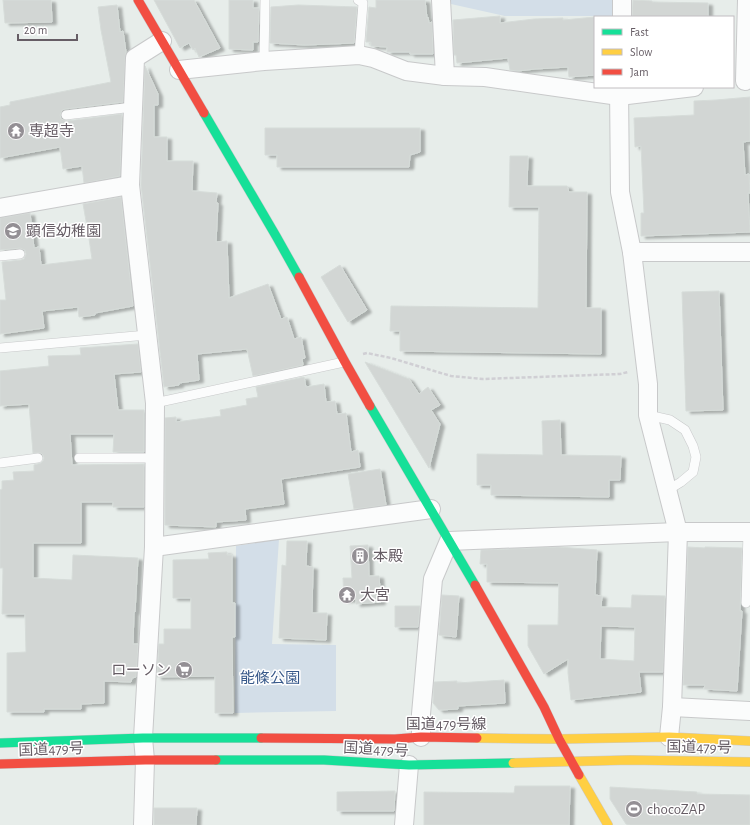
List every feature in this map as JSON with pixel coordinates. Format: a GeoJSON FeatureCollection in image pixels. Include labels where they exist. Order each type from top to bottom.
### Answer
{"type":"FeatureCollection","features":[{"type":"Feature","properties":{"kind":"main road"},"geometry":{"type":"LineString","coordinates":[[138,0],[276,236],[345,362],[544,706],[559,739],[608,825]]}},
{"type":"Feature","properties":{"kind":"main road","name":"国道479号線"},"geometry":{"type":"LineString","coordinates":[[143,738],[395,739],[421,737],[559,739],[669,737],[750,741]]}},
{"type":"Feature","properties":{"kind":"main road","name":"国道479号"},"geometry":{"type":"LineString","coordinates":[[0,743],[143,738]]}},
{"type":"Feature","properties":{"kind":"main road","name":"国道479号"},"geometry":{"type":"LineString","coordinates":[[0,764],[145,760],[324,760],[409,765],[630,760],[750,762]]}},
{"type":"Feature","properties":{"kind":"street"},"geometry":{"type":"LineString","coordinates":[[441,0],[445,76]]}},
{"type":"Feature","properties":{"kind":"street"},"geometry":{"type":"LineString","coordinates":[[622,0],[622,16]]}},
{"type":"Feature","properties":{"kind":"street"},"geometry":{"type":"LineString","coordinates":[[743,81],[747,0]]}},
{"type":"Feature","properties":{"kind":"street"},"geometry":{"type":"LineString","coordinates":[[143,825],[145,760],[143,738],[154,547],[155,403],[130,185],[134,58],[162,41]]}},
{"type":"Feature","properties":{"kind":"street"},"geometry":{"type":"LineString","coordinates":[[179,70],[264,61],[359,55],[373,58],[406,71],[445,76],[485,77],[619,91],[675,88]]}},
{"type":"Feature","properties":{"kind":"street"},"geometry":{"type":"LineString","coordinates":[[619,91],[620,192],[632,252],[648,384],[648,415],[678,532],[672,707],[669,737]]}},
{"type":"Feature","properties":{"kind":"street"},"geometry":{"type":"LineString","coordinates":[[0,208],[130,185]]}},
{"type":"Feature","properties":{"kind":"street"},"geometry":{"type":"LineString","coordinates":[[632,252],[750,252]]}},
{"type":"Feature","properties":{"kind":"street"},"geometry":{"type":"LineString","coordinates":[[154,547],[431,509]]}},
{"type":"Feature","properties":{"kind":"street"},"geometry":{"type":"LineString","coordinates":[[421,737],[421,714],[433,579],[449,541],[678,532],[749,532]]}},
{"type":"Feature","properties":{"kind":"street"},"geometry":{"type":"LineString","coordinates":[[672,707],[750,711]]}},
{"type":"Feature","properties":{"kind":"street"},"geometry":{"type":"LineString","coordinates":[[694,760],[750,766]]}},
{"type":"Feature","properties":{"kind":"street"},"geometry":{"type":"LineString","coordinates":[[404,825],[409,765]]}},
{"type":"Feature","properties":{"kind":"lane"},"geometry":{"type":"LineString","coordinates":[[264,61],[265,0]]}},
{"type":"Feature","properties":{"kind":"lane"},"geometry":{"type":"LineString","coordinates":[[358,0],[363,3],[359,55]]}},
{"type":"Feature","properties":{"kind":"lane"},"geometry":{"type":"LineString","coordinates":[[66,115],[133,107]]}},
{"type":"Feature","properties":{"kind":"lane"},"geometry":{"type":"LineString","coordinates":[[0,256],[20,254]]}},
{"type":"Feature","properties":{"kind":"lane"},"geometry":{"type":"LineString","coordinates":[[0,348],[147,335]]}},
{"type":"Feature","properties":{"kind":"lane"},"geometry":{"type":"LineString","coordinates":[[155,403],[345,362]]}},
{"type":"Feature","properties":{"kind":"lane"},"geometry":{"type":"LineString","coordinates":[[648,415],[670,420],[685,430],[693,446],[696,457],[693,472],[682,482],[668,490]]}},
{"type":"Feature","properties":{"kind":"lane"},"geometry":{"type":"LineString","coordinates":[[0,463],[38,458]]}},
{"type":"Feature","properties":{"kind":"lane"},"geometry":{"type":"LineString","coordinates":[[79,458],[154,458]]}},
{"type":"Feature","properties":{"kind":"lane"},"geometry":{"type":"LineString","coordinates":[[746,603],[749,532]]}},
{"type":"Feature","properties":{"kind":"path"},"geometry":{"type":"LineString","coordinates":[[345,362],[367,352],[451,376],[482,379],[620,374],[646,366]]}},
{"type":"Feature","properties":{"kind":"green space"},"geometry":{"type":"Polygon","coordinates":[[[451,0],[613,0],[612,16],[505,16],[451,4],[451,0]]]}},
{"type":"Feature","properties":{"kind":"green space","name":"能條公園"},"geometry":{"type":"Polygon","coordinates":[[[279,539],[272,644],[336,645],[336,711],[235,713],[236,546],[279,539]]]}},
{"type":"Feature","properties":{"kind":"building"},"geometry":{"type":"Polygon","coordinates":[[[3,0],[51,0],[52,22],[5,23],[3,0]]]}},
{"type":"Feature","properties":{"kind":"building"},"geometry":{"type":"Polygon","coordinates":[[[154,0],[194,0],[220,48],[199,57],[195,48],[193,50],[189,43],[180,48],[154,0]]]}},
{"type":"Feature","properties":{"kind":"building"},"geometry":{"type":"Polygon","coordinates":[[[229,0],[253,0],[253,8],[259,8],[258,42],[253,42],[253,50],[229,49],[229,0]]]}},
{"type":"Feature","properties":{"kind":"building"},"geometry":{"type":"Polygon","coordinates":[[[376,0],[425,0],[427,18],[428,17],[429,23],[432,22],[433,54],[387,52],[387,47],[371,46],[371,42],[366,42],[369,7],[376,8],[376,0]]]}},
{"type":"Feature","properties":{"kind":"building"},"geometry":{"type":"Polygon","coordinates":[[[633,0],[652,2],[708,3],[708,16],[632,16],[633,0]]]}},
{"type":"Feature","properties":{"kind":"building"},"geometry":{"type":"Polygon","coordinates":[[[117,5],[120,32],[123,31],[126,52],[123,102],[65,109],[62,110],[60,115],[61,119],[67,121],[122,114],[120,176],[84,183],[82,166],[63,169],[60,147],[0,158],[0,107],[10,105],[10,102],[111,82],[98,7],[117,5]]]}},
{"type":"Feature","properties":{"kind":"building"},"geometry":{"type":"Polygon","coordinates":[[[298,5],[357,7],[354,43],[305,45],[270,43],[271,7],[298,5]]]}},
{"type":"Feature","properties":{"kind":"building"},"geometry":{"type":"Polygon","coordinates":[[[500,16],[500,23],[534,19],[563,18],[563,20],[594,17],[594,75],[569,77],[568,67],[518,71],[510,70],[508,58],[457,63],[456,55],[454,55],[453,20],[500,16]]]}},
{"type":"Feature","properties":{"kind":"building"},"geometry":{"type":"Polygon","coordinates":[[[145,66],[158,94],[158,105],[154,105],[154,137],[167,137],[167,161],[193,161],[192,191],[217,193],[216,203],[218,203],[216,242],[227,241],[229,298],[268,284],[281,319],[287,317],[294,339],[301,337],[305,358],[302,359],[303,365],[253,376],[247,349],[197,354],[199,380],[164,387],[141,185],[145,66]]]}},
{"type":"Feature","properties":{"kind":"building"},"geometry":{"type":"Polygon","coordinates":[[[750,97],[750,141],[743,142],[745,175],[749,174],[750,193],[748,193],[750,232],[641,236],[641,213],[644,213],[641,146],[635,147],[634,118],[694,115],[694,101],[750,97]]]}},
{"type":"Feature","properties":{"kind":"building"},"geometry":{"type":"Polygon","coordinates":[[[265,128],[420,128],[420,152],[410,155],[409,167],[277,167],[277,155],[265,155],[265,128]]]}},
{"type":"Feature","properties":{"kind":"building"},"geometry":{"type":"Polygon","coordinates":[[[510,156],[528,156],[527,186],[567,186],[569,192],[587,192],[586,308],[601,308],[601,354],[400,351],[400,331],[390,331],[391,306],[538,308],[539,207],[509,207],[510,156]]]}},
{"type":"Feature","properties":{"kind":"building"},"geometry":{"type":"Polygon","coordinates":[[[121,197],[133,306],[95,313],[95,315],[79,317],[78,307],[42,311],[44,328],[0,334],[0,300],[6,300],[2,262],[24,259],[26,254],[25,250],[20,248],[0,250],[0,218],[30,213],[34,248],[39,247],[41,265],[92,259],[83,204],[121,197]]]}},
{"type":"Feature","properties":{"kind":"building"},"geometry":{"type":"Polygon","coordinates":[[[340,265],[367,310],[348,322],[321,277],[340,265]]]}},
{"type":"Feature","properties":{"kind":"building"},"geometry":{"type":"Polygon","coordinates":[[[719,291],[723,410],[686,411],[682,292],[719,291]]]}},
{"type":"Feature","properties":{"kind":"building"},"geometry":{"type":"Polygon","coordinates":[[[138,344],[141,372],[114,374],[118,410],[144,410],[144,452],[113,452],[114,434],[70,434],[72,465],[144,464],[144,507],[113,507],[113,502],[81,502],[81,543],[33,543],[33,578],[72,580],[73,555],[138,558],[133,644],[138,644],[136,677],[132,678],[131,682],[104,681],[104,703],[81,704],[81,709],[44,709],[44,712],[7,712],[7,653],[26,652],[25,614],[2,614],[3,568],[0,568],[0,490],[2,489],[2,481],[14,480],[13,472],[34,471],[34,465],[41,463],[44,458],[41,453],[33,453],[29,404],[0,406],[0,371],[49,366],[48,356],[81,355],[80,348],[138,344]]]}},
{"type":"Feature","properties":{"kind":"building"},"geometry":{"type":"Polygon","coordinates":[[[365,362],[409,379],[419,394],[428,387],[440,405],[431,410],[440,424],[429,468],[365,362]]]}},
{"type":"Feature","properties":{"kind":"building"},"geometry":{"type":"Polygon","coordinates":[[[304,377],[306,387],[324,384],[326,402],[335,401],[337,414],[346,413],[351,452],[358,450],[360,467],[281,479],[284,504],[245,509],[246,520],[216,522],[216,527],[165,525],[165,418],[176,417],[176,422],[221,416],[220,410],[247,405],[246,399],[258,397],[256,387],[304,377]]]}},
{"type":"Feature","properties":{"kind":"building"},"geometry":{"type":"Polygon","coordinates":[[[560,420],[561,455],[621,456],[620,480],[609,480],[609,497],[491,495],[491,485],[477,485],[477,454],[543,455],[542,421],[560,420]]]}},
{"type":"Feature","properties":{"kind":"building"},"geometry":{"type":"Polygon","coordinates":[[[380,469],[386,505],[354,509],[348,474],[380,469]]]}},
{"type":"Feature","properties":{"kind":"building"},"geometry":{"type":"Polygon","coordinates":[[[287,541],[307,541],[306,566],[313,567],[312,613],[327,613],[326,640],[279,638],[282,565],[286,566],[287,541]]]}},
{"type":"Feature","properties":{"kind":"building"},"geometry":{"type":"Polygon","coordinates":[[[368,545],[369,576],[379,576],[381,602],[356,604],[356,599],[344,600],[343,578],[352,578],[350,546],[368,545]]]}},
{"type":"Feature","properties":{"kind":"building"},"geometry":{"type":"Polygon","coordinates":[[[559,547],[597,550],[595,595],[602,596],[601,607],[631,608],[632,595],[665,596],[663,672],[639,672],[641,692],[571,700],[568,659],[544,674],[528,646],[528,625],[558,625],[559,583],[487,582],[487,564],[480,564],[481,550],[559,547]],[[601,626],[600,659],[634,661],[635,627],[601,626]]]}},
{"type":"Feature","properties":{"kind":"building"},"geometry":{"type":"Polygon","coordinates":[[[688,547],[742,548],[740,611],[742,611],[737,691],[704,689],[705,685],[683,685],[688,547]]]}},
{"type":"Feature","properties":{"kind":"building"},"geometry":{"type":"Polygon","coordinates":[[[227,552],[227,555],[232,555],[232,603],[235,603],[235,637],[232,637],[233,713],[215,713],[215,676],[157,677],[159,644],[164,644],[164,629],[191,629],[191,598],[173,598],[173,560],[209,559],[208,553],[227,552]]]}},
{"type":"Feature","properties":{"kind":"building"},"geometry":{"type":"Polygon","coordinates":[[[442,595],[459,596],[456,637],[439,635],[442,595]]]}},
{"type":"Feature","properties":{"kind":"building"},"geometry":{"type":"Polygon","coordinates":[[[395,606],[420,606],[418,627],[395,627],[395,606]]]}},
{"type":"Feature","properties":{"kind":"building"},"geometry":{"type":"Polygon","coordinates":[[[504,680],[505,703],[458,706],[458,709],[439,710],[433,703],[434,682],[457,681],[457,683],[504,680]]]}},
{"type":"Feature","properties":{"kind":"building"},"geometry":{"type":"Polygon","coordinates":[[[515,786],[570,786],[569,825],[424,825],[424,792],[514,793],[515,786]]]}},
{"type":"Feature","properties":{"kind":"building"},"geometry":{"type":"Polygon","coordinates":[[[610,787],[697,792],[697,794],[750,795],[750,825],[626,824],[610,799],[610,787]]]}},
{"type":"Feature","properties":{"kind":"building"},"geometry":{"type":"Polygon","coordinates":[[[395,791],[394,811],[337,811],[337,792],[395,791]]]}},
{"type":"Feature","properties":{"kind":"building"},"geometry":{"type":"Polygon","coordinates":[[[154,808],[197,808],[196,825],[154,825],[154,808]]]}},
{"type":"Feature","properties":{"kind":"traffic: fast"},"geometry":{"type":"LineString","coordinates":[[204,113],[299,277]]}},
{"type":"Feature","properties":{"kind":"traffic: fast"},"geometry":{"type":"LineString","coordinates":[[370,406],[475,585]]}},
{"type":"Feature","properties":{"kind":"traffic: fast"},"geometry":{"type":"LineString","coordinates":[[0,743],[143,738],[261,738]]}},
{"type":"Feature","properties":{"kind":"traffic: fast"},"geometry":{"type":"LineString","coordinates":[[216,760],[324,760],[409,765],[513,763]]}},
{"type":"Feature","properties":{"kind":"traffic: slow"},"geometry":{"type":"LineString","coordinates":[[477,738],[559,739],[669,737],[750,741]]}},
{"type":"Feature","properties":{"kind":"traffic: slow"},"geometry":{"type":"LineString","coordinates":[[513,763],[630,760],[750,762]]}},
{"type":"Feature","properties":{"kind":"traffic: slow"},"geometry":{"type":"LineString","coordinates":[[579,775],[608,825]]}},
{"type":"Feature","properties":{"kind":"traffic: jam"},"geometry":{"type":"LineString","coordinates":[[138,0],[204,113]]}},
{"type":"Feature","properties":{"kind":"traffic: jam"},"geometry":{"type":"LineString","coordinates":[[299,277],[370,406]]}},
{"type":"Feature","properties":{"kind":"traffic: jam"},"geometry":{"type":"LineString","coordinates":[[475,585],[544,707],[559,739],[579,775]]}},
{"type":"Feature","properties":{"kind":"traffic: jam"},"geometry":{"type":"LineString","coordinates":[[261,738],[477,738]]}},
{"type":"Feature","properties":{"kind":"traffic: jam"},"geometry":{"type":"LineString","coordinates":[[0,764],[145,760],[216,760]]}},
{"type":"Feature","properties":{"kind":"place","name":"専超寺"},"geometry":{"type":"Point","coordinates":[16,131]}},
{"type":"Feature","properties":{"kind":"place","name":"顕信幼稚園"},"geometry":{"type":"Point","coordinates":[13,231]}},
{"type":"Feature","properties":{"kind":"place","name":"本殿"},"geometry":{"type":"Point","coordinates":[360,556]}},
{"type":"Feature","properties":{"kind":"place","name":"大宮"},"geometry":{"type":"Point","coordinates":[347,595]}},
{"type":"Feature","properties":{"kind":"place","name":"ローソン"},"geometry":{"type":"Point","coordinates":[184,670]}},
{"type":"Feature","properties":{"kind":"place","name":"chocoZAP"},"geometry":{"type":"Point","coordinates":[634,809]}}]}
